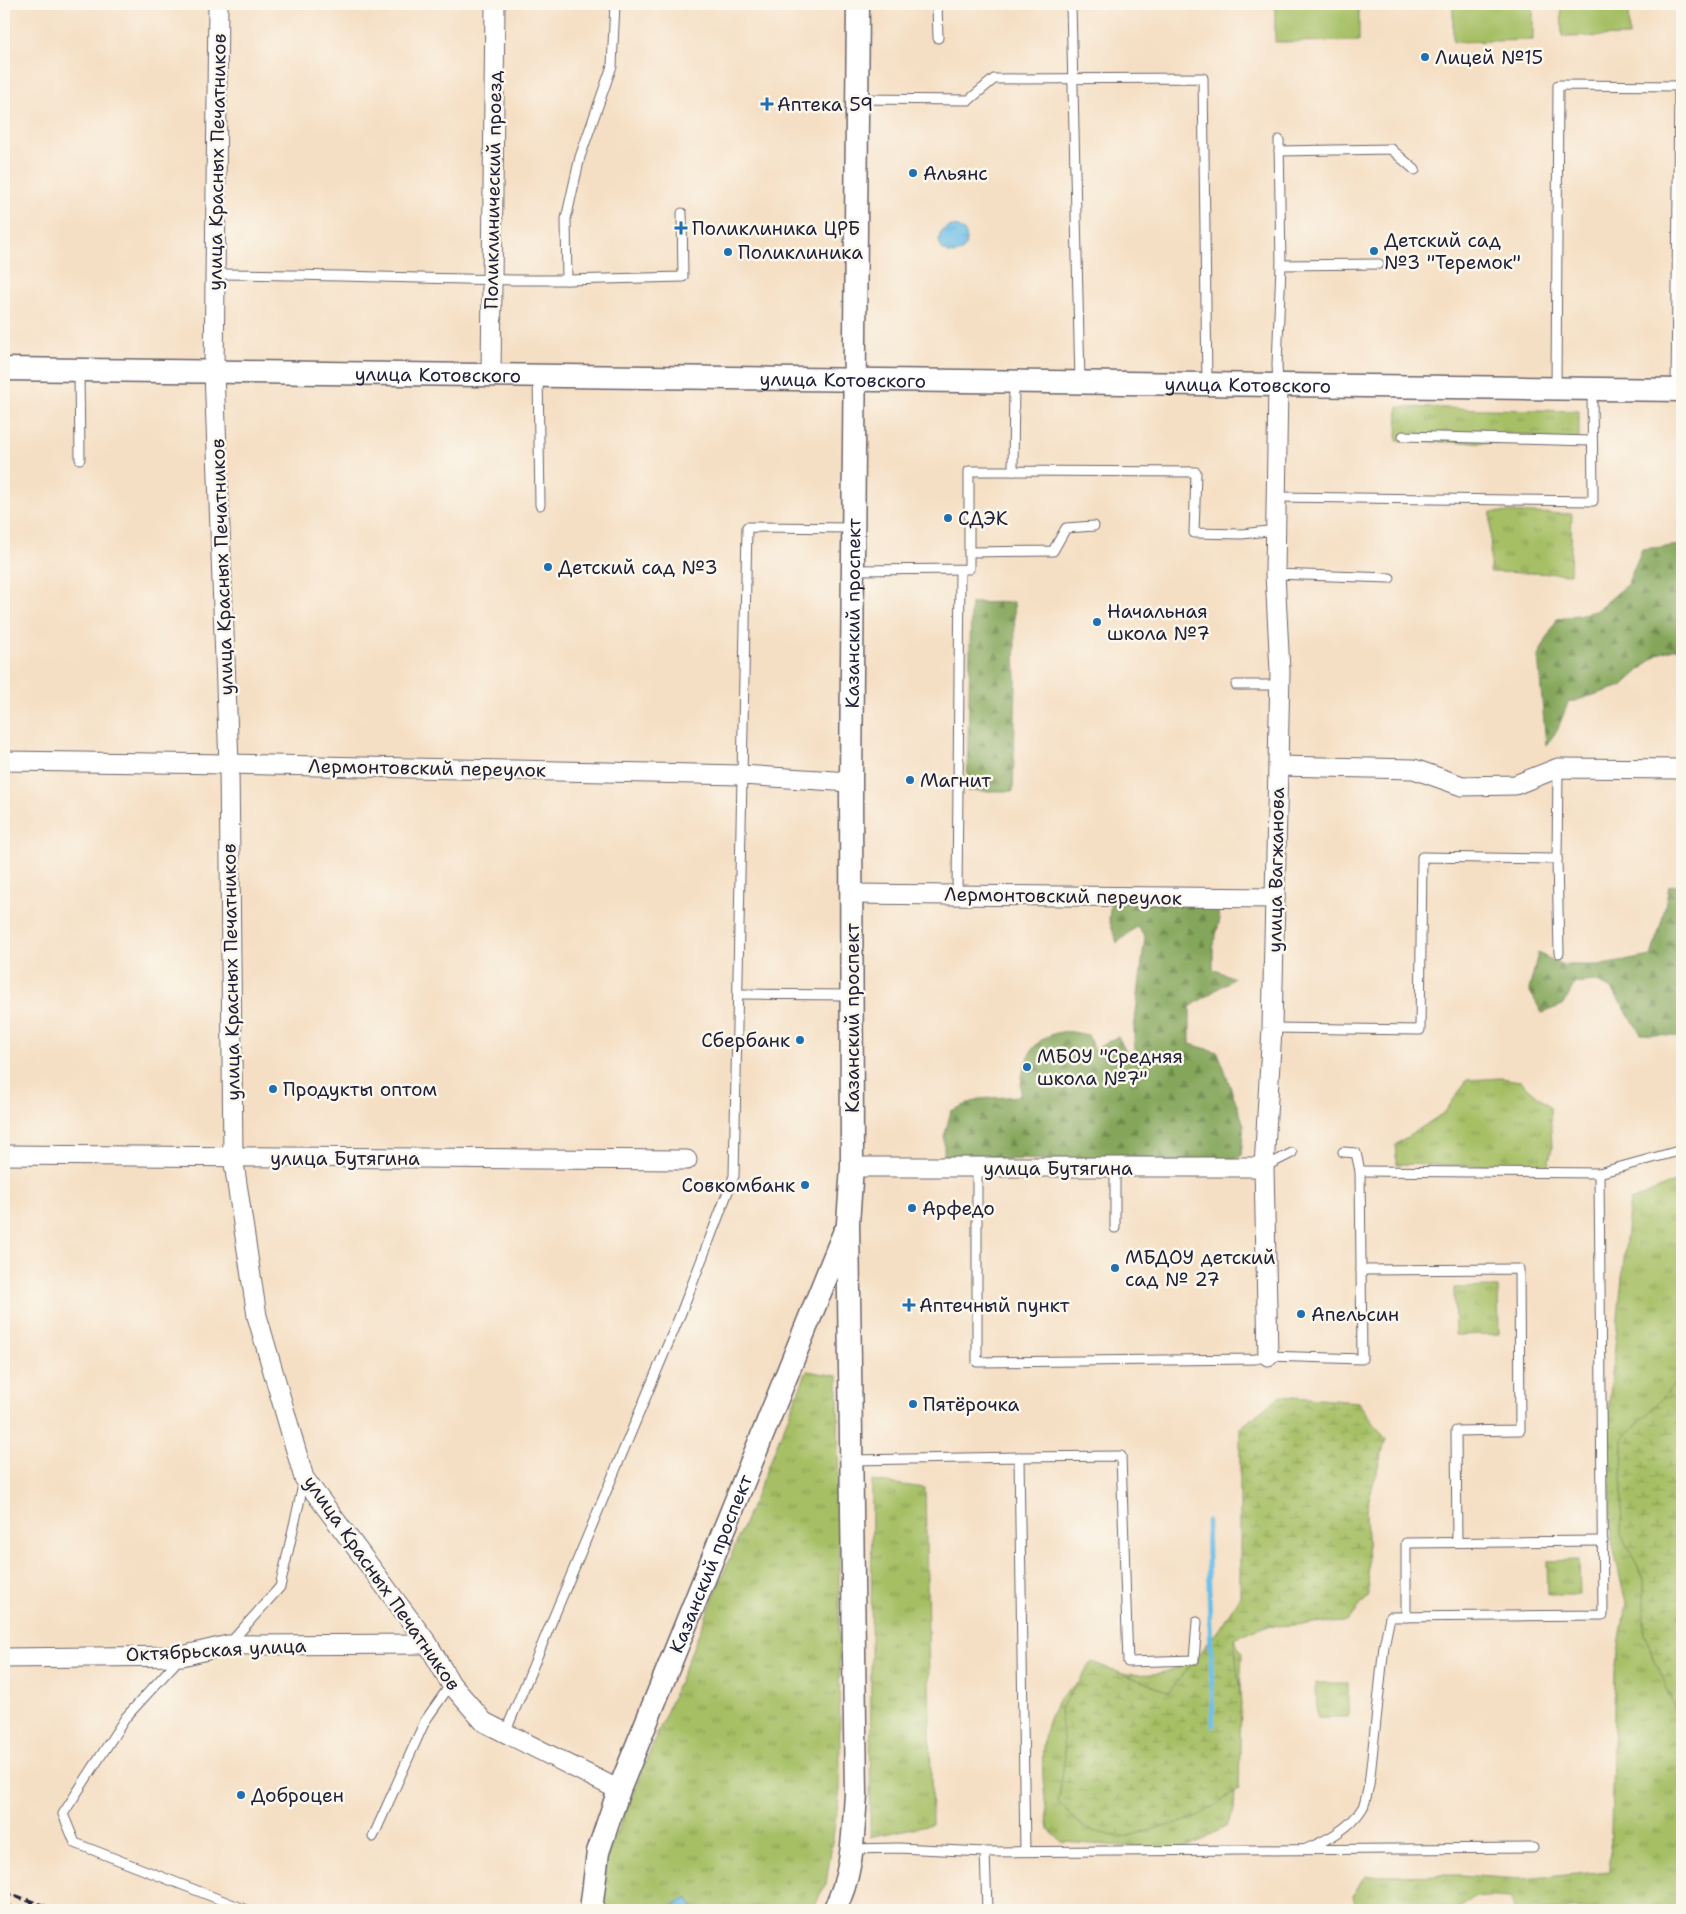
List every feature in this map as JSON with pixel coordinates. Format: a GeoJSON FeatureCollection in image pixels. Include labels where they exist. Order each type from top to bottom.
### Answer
{"type":"FeatureCollection","features":[{"type":"Feature","properties":{"kind":"street","name":"улица Красных Печатников"},"geometry":{"type":"LineString","coordinates":[[218,4],[214,372],[229,764],[233,1157],[257,1316],[304,1478],[428,1644],[451,1684],[484,1722],[619,1790]]}},
{"type":"Feature","properties":{"kind":"street","name":"Поликлинический проезд"},"geometry":{"type":"LineString","coordinates":[[491,375],[495,4]]}},
{"type":"Feature","properties":{"kind":"street","name":"Казанский проспект"},"geometry":{"type":"LineString","coordinates":[[834,1910],[841,1898],[852,1849],[856,1794],[848,1223],[852,1167],[851,782],[858,4]]}},
{"type":"Feature","properties":{"kind":"street","name":"улица Котовского"},"geometry":{"type":"LineString","coordinates":[[4,369],[1679,390]]}},
{"type":"Feature","properties":{"kind":"street","name":"улица Вагжанова"},"geometry":{"type":"LineString","coordinates":[[1268,1356],[1264,1167],[1272,1028],[1280,685],[1275,574],[1278,384]]}},
{"type":"Feature","properties":{"kind":"street","name":"Лермонтовский переулок"},"geometry":{"type":"LineString","coordinates":[[4,762],[229,764],[742,775],[851,782]]}},
{"type":"Feature","properties":{"kind":"street"},"geometry":{"type":"LineString","coordinates":[[1278,766],[1414,769],[1462,786],[1515,785],[1558,768],[1682,769]]}},
{"type":"Feature","properties":{"kind":"street","name":"Лермонтовский переулок"},"geometry":{"type":"LineString","coordinates":[[852,894],[1275,898]]}},
{"type":"Feature","properties":{"kind":"street","name":"улица Бутягина"},"geometry":{"type":"LineString","coordinates":[[4,1155],[687,1160]]}},
{"type":"Feature","properties":{"kind":"street","name":"улица Бутягина"},"geometry":{"type":"LineString","coordinates":[[852,1167],[1264,1167]]}},
{"type":"Feature","properties":{"kind":"street","name":"Казанский проспект"},"geometry":{"type":"LineString","coordinates":[[591,1910],[598,1852],[619,1790],[848,1223]]}},
{"type":"Feature","properties":{"kind":"street","name":"Октябрьская улица"},"geometry":{"type":"LineString","coordinates":[[4,1658],[182,1656],[228,1645],[428,1644]]}},
{"type":"Feature","properties":{"kind":"lane"},"geometry":{"type":"LineString","coordinates":[[567,280],[566,219],[580,157],[612,66],[615,4]]}},
{"type":"Feature","properties":{"kind":"lane"},"geometry":{"type":"LineString","coordinates":[[937,4],[938,38]]}},
{"type":"Feature","properties":{"kind":"lane"},"geometry":{"type":"LineString","coordinates":[[1071,4],[1080,382]]}},
{"type":"Feature","properties":{"kind":"lane"},"geometry":{"type":"LineString","coordinates":[[858,99],[969,100],[994,80],[1203,78],[1207,384]]}},
{"type":"Feature","properties":{"kind":"lane"},"geometry":{"type":"LineString","coordinates":[[1556,388],[1558,86],[1681,86],[1679,390]]}},
{"type":"Feature","properties":{"kind":"lane"},"geometry":{"type":"LineString","coordinates":[[1278,384],[1281,265],[1279,140]]}},
{"type":"Feature","properties":{"kind":"lane"},"geometry":{"type":"LineString","coordinates":[[1279,151],[1391,149],[1415,170]]}},
{"type":"Feature","properties":{"kind":"lane"},"geometry":{"type":"LineString","coordinates":[[216,274],[334,274],[492,281],[683,277],[682,213]]}},
{"type":"Feature","properties":{"kind":"lane"},"geometry":{"type":"LineString","coordinates":[[1281,265],[1379,264]]}},
{"type":"Feature","properties":{"kind":"lane"},"geometry":{"type":"LineString","coordinates":[[79,370],[80,458]]}},
{"type":"Feature","properties":{"kind":"lane"},"geometry":{"type":"LineString","coordinates":[[538,376],[540,504]]}},
{"type":"Feature","properties":{"kind":"lane"},"geometry":{"type":"LineString","coordinates":[[1012,471],[1014,382]]}},
{"type":"Feature","properties":{"kind":"lane"},"geometry":{"type":"LineString","coordinates":[[1277,497],[1593,501],[1592,388]]}},
{"type":"Feature","properties":{"kind":"lane"},"geometry":{"type":"LineString","coordinates":[[1403,436],[1591,441]]}},
{"type":"Feature","properties":{"kind":"lane"},"geometry":{"type":"LineString","coordinates":[[854,570],[969,569],[969,471],[1196,472],[1194,533],[1242,534],[1276,530]]}},
{"type":"Feature","properties":{"kind":"lane"},"geometry":{"type":"LineString","coordinates":[[969,552],[1053,551],[1066,528],[1094,526]]}},
{"type":"Feature","properties":{"kind":"lane"},"geometry":{"type":"LineString","coordinates":[[505,1733],[681,1313],[734,1176],[747,527],[853,528]]}},
{"type":"Feature","properties":{"kind":"lane"},"geometry":{"type":"LineString","coordinates":[[957,895],[960,570]]}},
{"type":"Feature","properties":{"kind":"lane"},"geometry":{"type":"LineString","coordinates":[[1275,574],[1390,578]]}},
{"type":"Feature","properties":{"kind":"lane"},"geometry":{"type":"LineString","coordinates":[[1236,686],[1280,685]]}},
{"type":"Feature","properties":{"kind":"lane"},"geometry":{"type":"LineString","coordinates":[[1558,768],[1559,953]]}},
{"type":"Feature","properties":{"kind":"lane"},"geometry":{"type":"LineString","coordinates":[[1272,1028],[1420,1030],[1422,857],[1557,859]]}},
{"type":"Feature","properties":{"kind":"lane"},"geometry":{"type":"LineString","coordinates":[[738,994],[852,995]]}},
{"type":"Feature","properties":{"kind":"lane"},"geometry":{"type":"LineString","coordinates":[[1360,1171],[1599,1173],[1682,1150]]}},
{"type":"Feature","properties":{"kind":"lane"},"geometry":{"type":"LineString","coordinates":[[977,1168],[977,1362],[1255,1359],[1268,1356],[1362,1359],[1360,1171],[1356,1153],[1343,1152]]}},
{"type":"Feature","properties":{"kind":"lane"},"geometry":{"type":"LineString","coordinates":[[1264,1167],[1292,1153]]}},
{"type":"Feature","properties":{"kind":"lane"},"geometry":{"type":"LineString","coordinates":[[1115,1168],[1115,1228]]}},
{"type":"Feature","properties":{"kind":"lane"},"geometry":{"type":"LineString","coordinates":[[1306,1849],[1329,1838],[1352,1821],[1363,1807],[1369,1785],[1384,1646],[1390,1617],[1603,1615],[1599,1173]]}},
{"type":"Feature","properties":{"kind":"lane"},"geometry":{"type":"LineString","coordinates":[[1361,1270],[1519,1269],[1520,1430],[1456,1431],[1457,1542]]}},
{"type":"Feature","properties":{"kind":"lane"},"geometry":{"type":"LineString","coordinates":[[851,1460],[1121,1456],[1128,1662],[1194,1660],[1197,1622]]}},
{"type":"Feature","properties":{"kind":"lane"},"geometry":{"type":"LineString","coordinates":[[1019,1457],[1025,1851]]}},
{"type":"Feature","properties":{"kind":"lane"},"geometry":{"type":"LineString","coordinates":[[228,1645],[280,1587],[304,1478]]}},
{"type":"Feature","properties":{"kind":"lane"},"geometry":{"type":"LineString","coordinates":[[1406,1617],[1406,1543],[1602,1541]]}},
{"type":"Feature","properties":{"kind":"lane"},"geometry":{"type":"LineString","coordinates":[[182,1656],[126,1717],[63,1814],[75,1843],[244,1909]]}},
{"type":"Feature","properties":{"kind":"lane"},"geometry":{"type":"LineString","coordinates":[[373,1837],[425,1721],[451,1684]]}},
{"type":"Feature","properties":{"kind":"lane"},"geometry":{"type":"LineString","coordinates":[[852,1849],[898,1848],[985,1852],[1533,1848]]}},
{"type":"Feature","properties":{"kind":"lane"},"geometry":{"type":"LineString","coordinates":[[985,1852],[987,1910]]}},
{"type":"Feature","properties":{"kind":"green space"},"geometry":{"type":"Polygon","coordinates":[[[1275,4],[1359,4],[1359,41],[1275,42],[1275,4]]]}},
{"type":"Feature","properties":{"kind":"green space"},"geometry":{"type":"Polygon","coordinates":[[[1453,4],[1533,4],[1533,40],[1453,42],[1453,4]]]}},
{"type":"Feature","properties":{"kind":"green space"},"geometry":{"type":"Polygon","coordinates":[[[1561,4],[1628,4],[1629,36],[1562,37],[1561,4]]]}},
{"type":"Feature","properties":{"kind":"green space"},"geometry":{"type":"Polygon","coordinates":[[[1398,407],[1579,411],[1579,444],[1397,441],[1398,407]]]}},
{"type":"Feature","properties":{"kind":"green space"},"geometry":{"type":"Polygon","coordinates":[[[1491,512],[1572,514],[1570,574],[1490,572],[1491,512]]]}},
{"type":"Feature","properties":{"kind":"green space"},"geometry":{"type":"Polygon","coordinates":[[[1682,545],[1682,646],[1658,654],[1622,686],[1568,703],[1557,731],[1546,745],[1538,656],[1557,619],[1596,611],[1627,585],[1642,549],[1682,545]]]}},
{"type":"Feature","properties":{"kind":"green space"},"geometry":{"type":"Polygon","coordinates":[[[1014,602],[1016,683],[1013,791],[967,791],[971,603],[1014,602]]]}},
{"type":"Feature","properties":{"kind":"green space"},"geometry":{"type":"Polygon","coordinates":[[[1682,884],[1682,1037],[1641,1034],[1612,989],[1595,981],[1575,983],[1563,1005],[1542,1013],[1529,990],[1538,953],[1563,965],[1603,965],[1651,956],[1662,920],[1669,886],[1682,884]]]}},
{"type":"Feature","properties":{"kind":"green space"},"geometry":{"type":"Polygon","coordinates":[[[1111,899],[1214,901],[1220,919],[1213,948],[1213,969],[1234,978],[1190,1007],[1190,1044],[1218,1052],[1244,1125],[1241,1156],[1229,1163],[1168,1162],[1122,1155],[1103,1161],[944,1158],[944,1137],[951,1111],[979,1099],[1020,1096],[1025,1065],[1029,1055],[1041,1040],[1050,1035],[1067,1031],[1088,1035],[1094,1050],[1118,1036],[1128,1056],[1134,1058],[1134,1030],[1145,936],[1137,926],[1117,943],[1109,920],[1111,899]]]}},
{"type":"Feature","properties":{"kind":"green space"},"geometry":{"type":"Polygon","coordinates":[[[1501,1078],[1520,1081],[1550,1106],[1552,1147],[1548,1167],[1397,1164],[1395,1145],[1445,1112],[1467,1080],[1501,1078]]]}},
{"type":"Feature","properties":{"kind":"green space"},"geometry":{"type":"Polygon","coordinates":[[[1682,1179],[1682,1910],[1514,1910],[1511,1898],[1476,1896],[1456,1910],[1357,1910],[1353,1896],[1365,1876],[1459,1875],[1523,1879],[1610,1871],[1615,1671],[1626,1603],[1612,1542],[1608,1414],[1630,1201],[1682,1179]]]}},
{"type":"Feature","properties":{"kind":"green space"},"geometry":{"type":"Polygon","coordinates":[[[1498,1287],[1499,1334],[1455,1335],[1454,1288],[1498,1287]]]}},
{"type":"Feature","properties":{"kind":"green space"},"geometry":{"type":"Polygon","coordinates":[[[807,1371],[838,1376],[840,1790],[826,1884],[811,1910],[603,1910],[605,1861],[807,1371]]]}},
{"type":"Feature","properties":{"kind":"green space"},"geometry":{"type":"Polygon","coordinates":[[[1682,1377],[1682,1725],[1644,1633],[1644,1579],[1621,1534],[1623,1439],[1682,1377]]]}},
{"type":"Feature","properties":{"kind":"green space"},"geometry":{"type":"Polygon","coordinates":[[[1280,1396],[1358,1402],[1386,1439],[1366,1509],[1369,1595],[1347,1622],[1259,1627],[1234,1639],[1241,1704],[1239,1789],[1196,1818],[1121,1838],[1085,1829],[1058,1803],[1065,1757],[1060,1709],[1092,1662],[1169,1692],[1219,1629],[1240,1596],[1240,1428],[1280,1396]]]}},
{"type":"Feature","properties":{"kind":"green space"},"geometry":{"type":"Polygon","coordinates":[[[872,1481],[925,1488],[932,1824],[870,1837],[872,1481]]]}},
{"type":"Feature","properties":{"kind":"green space"},"geometry":{"type":"Polygon","coordinates":[[[1579,1560],[1580,1595],[1548,1595],[1547,1561],[1579,1560]]]}},
{"type":"Feature","properties":{"kind":"green space"},"geometry":{"type":"Polygon","coordinates":[[[1234,1639],[1242,1654],[1234,1810],[1227,1826],[1182,1850],[1062,1842],[1049,1830],[1042,1765],[1048,1723],[1056,1705],[1069,1689],[1089,1678],[1097,1676],[1165,1672],[1190,1662],[1234,1639]]]}},
{"type":"Feature","properties":{"kind":"green space"},"geometry":{"type":"Polygon","coordinates":[[[1316,1683],[1348,1683],[1348,1717],[1317,1717],[1316,1683]]]}},
{"type":"Feature","properties":{"kind":"water"},"geometry":{"type":"Polygon","coordinates":[[[953,226],[963,230],[967,240],[963,250],[953,254],[943,250],[939,240],[943,230],[953,226]]]}},
{"type":"Feature","properties":{"kind":"water"},"geometry":{"type":"Polygon","coordinates":[[[689,1898],[694,1910],[661,1909],[689,1898]]]}},
{"type":"Feature","properties":{"kind":"waterway"},"geometry":{"type":"LineString","coordinates":[[1207,1521],[1213,1725]]}},
{"type":"Feature","properties":{"kind":"railway"},"geometry":{"type":"LineString","coordinates":[[4,1892],[55,1910]]}},
{"type":"Feature","properties":{"kind":"railway"},"geometry":{"type":"LineString","coordinates":[[4,1905],[17,1910]]}},
{"type":"Feature","properties":{"kind":"place","name":"Лицей №15"},"geometry":{"type":"Point","coordinates":[1425,57]}},
{"type":"Feature","properties":{"kind":"place","name":"Аптека 59"},"geometry":{"type":"Point","coordinates":[767,104]}},
{"type":"Feature","properties":{"kind":"place","name":"Альянс"},"geometry":{"type":"Point","coordinates":[913,173]}},
{"type":"Feature","properties":{"kind":"place","name":"Поликлиника ЦРБ"},"geometry":{"type":"Point","coordinates":[681,228]}},
{"type":"Feature","properties":{"kind":"place","name":"Детский сад №3 \"Теремок\""},"geometry":{"type":"Point","coordinates":[1374,251]}},
{"type":"Feature","properties":{"kind":"place","name":"Поликлиника"},"geometry":{"type":"Point","coordinates":[728,252]}},
{"type":"Feature","properties":{"kind":"place","name":"СДЭК"},"geometry":{"type":"Point","coordinates":[948,518]}},
{"type":"Feature","properties":{"kind":"place","name":"Детский сад №3"},"geometry":{"type":"Point","coordinates":[548,567]}},
{"type":"Feature","properties":{"kind":"place","name":"Начальная школа №7"},"geometry":{"type":"Point","coordinates":[1097,622]}},
{"type":"Feature","properties":{"kind":"place","name":"Магнит"},"geometry":{"type":"Point","coordinates":[910,780]}},
{"type":"Feature","properties":{"kind":"place","name":"Сбербанк"},"geometry":{"type":"Point","coordinates":[800,1040]}},
{"type":"Feature","properties":{"kind":"place","name":"МБОУ \"Средняя школа №7\""},"geometry":{"type":"Point","coordinates":[1027,1067]}},
{"type":"Feature","properties":{"kind":"place","name":"Продукты оптом"},"geometry":{"type":"Point","coordinates":[273,1089]}},
{"type":"Feature","properties":{"kind":"place","name":"Совкомбанк"},"geometry":{"type":"Point","coordinates":[805,1185]}},
{"type":"Feature","properties":{"kind":"place","name":"Арфедо"},"geometry":{"type":"Point","coordinates":[912,1208]}},
{"type":"Feature","properties":{"kind":"place","name":"МБДОУ детский сад № 27"},"geometry":{"type":"Point","coordinates":[1115,1268]}},
{"type":"Feature","properties":{"kind":"place","name":"Аптечный пункт"},"geometry":{"type":"Point","coordinates":[909,1305]}},
{"type":"Feature","properties":{"kind":"place","name":"Апельсин"},"geometry":{"type":"Point","coordinates":[1301,1314]}},
{"type":"Feature","properties":{"kind":"place","name":"Пятёрочка"},"geometry":{"type":"Point","coordinates":[913,1404]}},
{"type":"Feature","properties":{"kind":"place","name":"Доброцен"},"geometry":{"type":"Point","coordinates":[241,1795]}}]}
